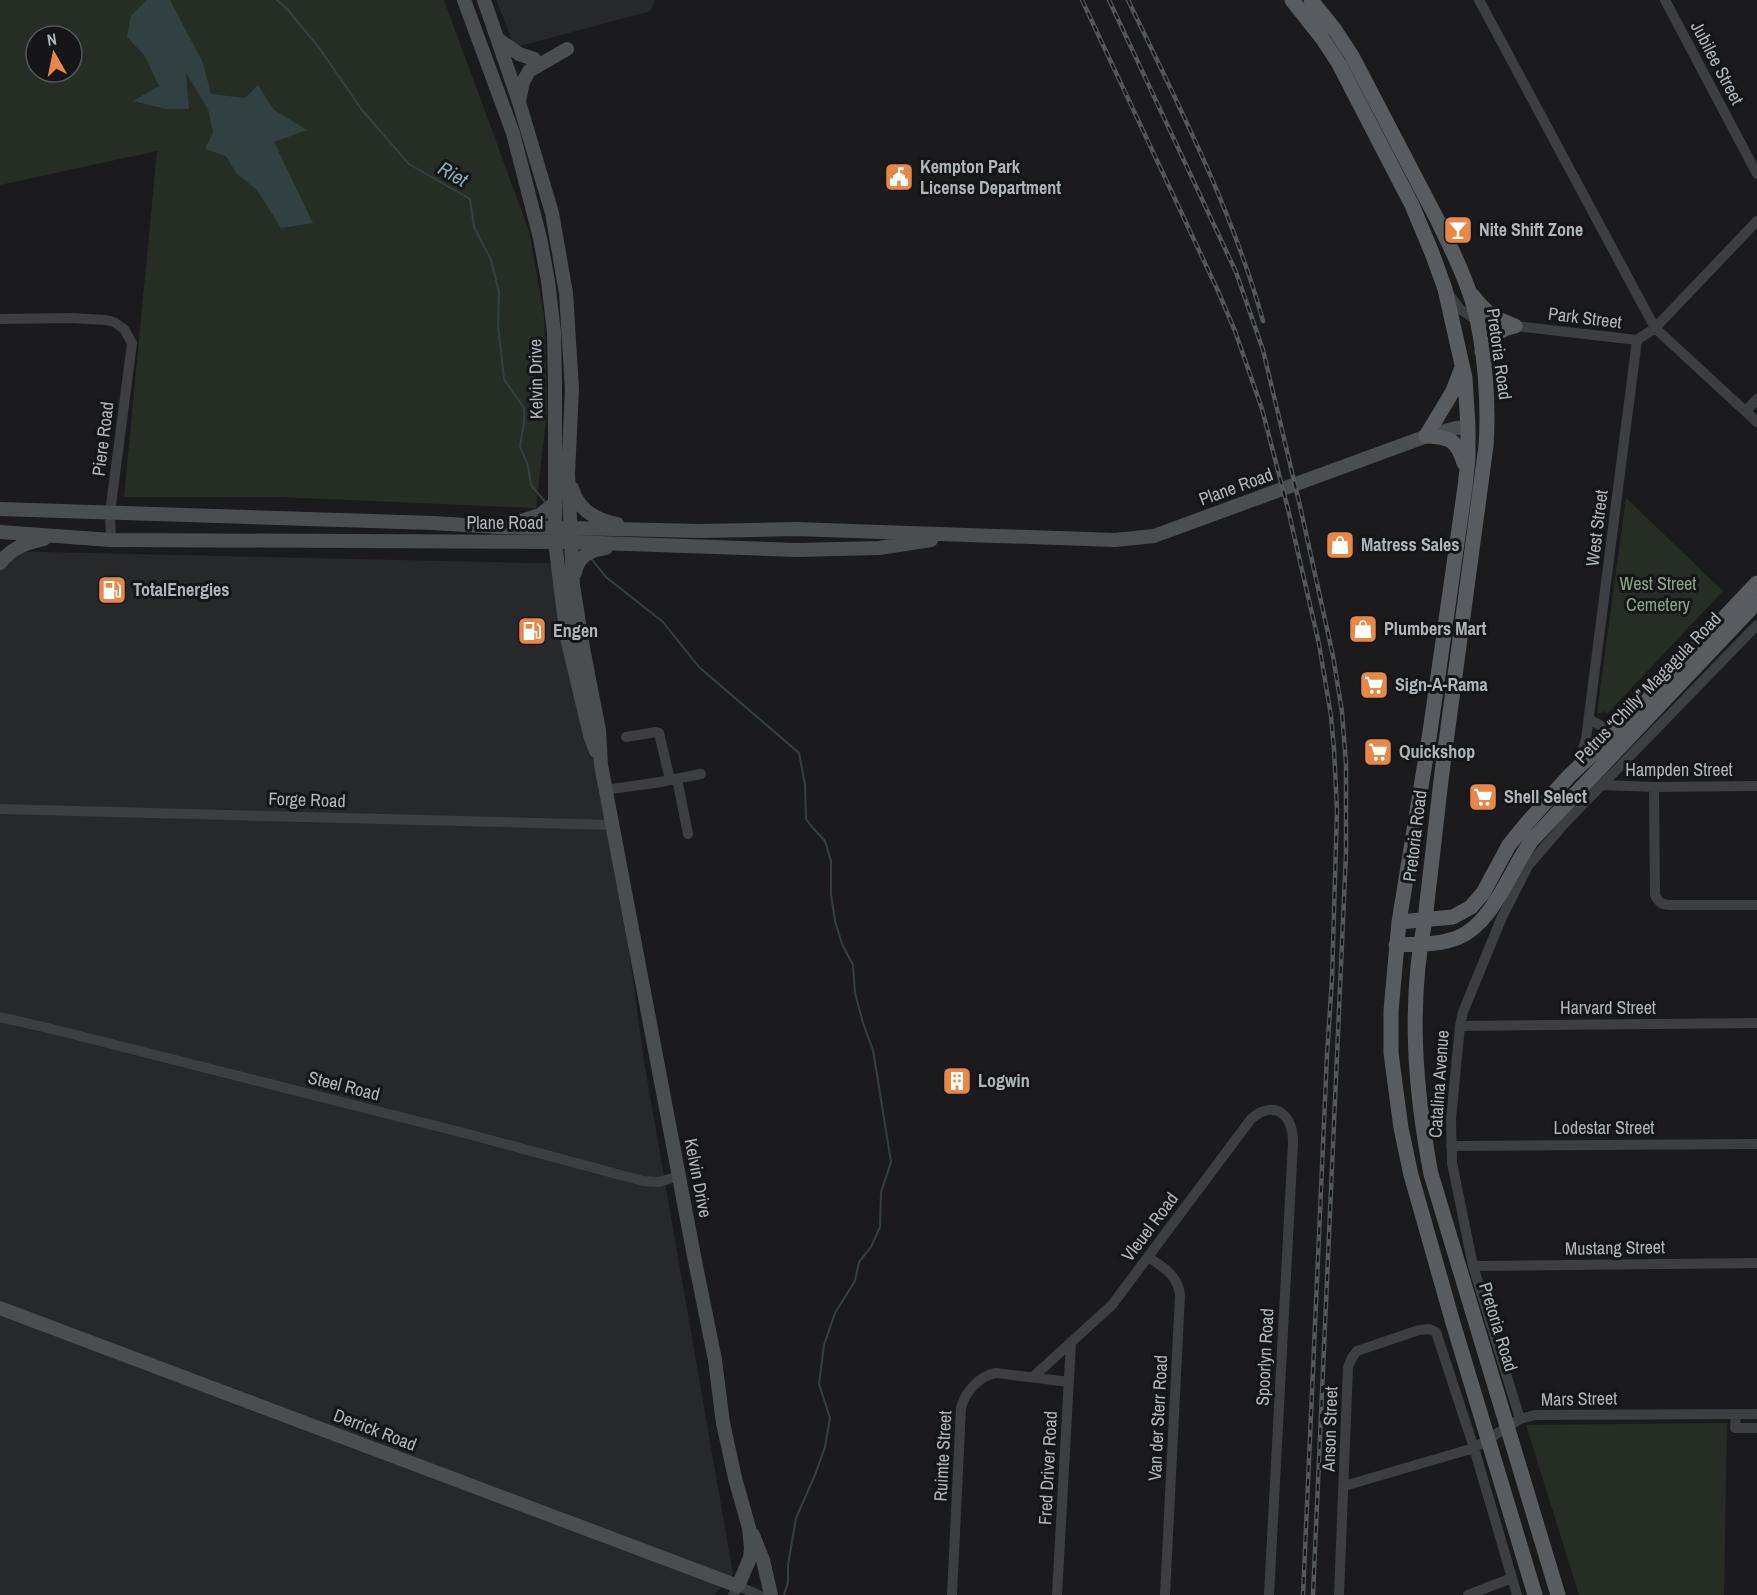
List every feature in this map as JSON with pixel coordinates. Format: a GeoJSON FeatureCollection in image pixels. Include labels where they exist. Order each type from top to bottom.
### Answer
{"type":"FeatureCollection","features":[{"type":"Feature","properties":{"kind":"main road","name":"Pretoria Road"},"geometry":{"type":"LineString","coordinates":[[1292,0],[1339,64],[1412,205],[1445,289],[1463,365],[1468,427],[1466,469],[1430,732],[1396,945],[1391,1011],[1391,1053],[1401,1128],[1427,1236],[1534,1595]]}},
{"type":"Feature","properties":{"kind":"main road","name":"Pretoria Road"},"geometry":{"type":"LineString","coordinates":[[1311,0],[1352,56],[1442,229],[1474,307],[1482,352],[1488,422],[1486,447],[1425,920],[1420,943],[1415,995],[1415,1052],[1422,1128],[1431,1174],[1514,1423],[1558,1595]]}},
{"type":"Feature","properties":{"kind":"main road"},"geometry":{"type":"LineString","coordinates":[[1467,288],[1489,314],[1514,326]]}},
{"type":"Feature","properties":{"kind":"main road"},"geometry":{"type":"LineString","coordinates":[[1482,352],[1497,333],[1514,326]]}},
{"type":"Feature","properties":{"kind":"main road"},"geometry":{"type":"LineString","coordinates":[[1463,365],[1453,392],[1427,436],[1445,437],[1451,440],[1457,446],[1466,469]]}},
{"type":"Feature","properties":{"kind":"main road"},"geometry":{"type":"LineString","coordinates":[[1486,391],[1479,411],[1468,427],[1479,433],[1486,447]]}},
{"type":"Feature","properties":{"kind":"main road","name":"Petrus “Chilly” Magagula Road"},"geometry":{"type":"LineString","coordinates":[[1399,922],[1453,917],[1475,904],[1509,845],[1526,824],[1757,583]]}},
{"type":"Feature","properties":{"kind":"main road","name":"Petrus “Chilly” Magagula Road"},"geometry":{"type":"LineString","coordinates":[[1420,943],[1455,939],[1477,926],[1491,908],[1525,849],[1540,830],[1757,602]]}},
{"type":"Feature","properties":{"kind":"main road"},"geometry":{"type":"LineString","coordinates":[[1430,732],[1447,738]]}},
{"type":"Feature","properties":{"kind":"main road"},"geometry":{"type":"LineString","coordinates":[[1427,898],[1439,912],[1453,917]]}},
{"type":"Feature","properties":{"kind":"main road"},"geometry":{"type":"LineString","coordinates":[[1396,945],[1420,943]]}},
{"type":"Feature","properties":{"kind":"street","name":"Kelvin Drive"},"geometry":{"type":"LineString","coordinates":[[464,0],[513,133],[540,238],[548,281],[554,332],[555,534],[567,638],[590,735],[601,765]]}},
{"type":"Feature","properties":{"kind":"street","name":"Kelvin Drive"},"geometry":{"type":"LineString","coordinates":[[484,0],[519,102],[552,213],[566,293],[572,389],[568,474],[573,585],[599,730],[601,765],[715,1360],[723,1423],[749,1528],[751,1552],[747,1568],[735,1591]]}},
{"type":"Feature","properties":{"kind":"street"},"geometry":{"type":"LineString","coordinates":[[1479,0],[1655,328],[1757,422]]}},
{"type":"Feature","properties":{"kind":"street","name":"Jubilee Street"},"geometry":{"type":"LineString","coordinates":[[1665,0],[1757,174]]}},
{"type":"Feature","properties":{"kind":"street"},"geometry":{"type":"LineString","coordinates":[[499,40],[519,54],[534,59]]}},
{"type":"Feature","properties":{"kind":"street"},"geometry":{"type":"LineString","coordinates":[[519,102],[523,81],[529,71],[567,49]]}},
{"type":"Feature","properties":{"kind":"street","name":"Park Street"},"geometry":{"type":"LineString","coordinates":[[1476,320],[1637,340],[1655,328],[1757,221]]}},
{"type":"Feature","properties":{"kind":"street"},"geometry":{"type":"LineString","coordinates":[[1445,289],[1460,309],[1476,320]]}},
{"type":"Feature","properties":{"kind":"street","name":"Piere Road"},"geometry":{"type":"LineString","coordinates":[[0,319],[106,320],[124,329],[132,343],[110,513],[111,540]]}},
{"type":"Feature","properties":{"kind":"street","name":"West Street"},"geometry":{"type":"LineString","coordinates":[[1577,769],[1589,719],[1637,340]]}},
{"type":"Feature","properties":{"kind":"street"},"geometry":{"type":"LineString","coordinates":[[1746,411],[1757,399]]}},
{"type":"Feature","properties":{"kind":"street","name":"Plane Road"},"geometry":{"type":"LineString","coordinates":[[0,509],[422,522],[571,535],[626,545],[796,550],[879,548],[941,539],[1115,540],[1154,536],[1427,436],[1468,427]]}},
{"type":"Feature","properties":{"kind":"street"},"geometry":{"type":"LineString","coordinates":[[568,474],[574,494],[580,505],[590,515],[605,521],[641,529]]}},
{"type":"Feature","properties":{"kind":"street"},"geometry":{"type":"LineString","coordinates":[[499,527],[540,516],[555,503]]}},
{"type":"Feature","properties":{"kind":"street","name":"Plane Road"},"geometry":{"type":"LineString","coordinates":[[571,535],[641,529],[701,531],[795,529],[1008,538]]}},
{"type":"Feature","properties":{"kind":"street"},"geometry":{"type":"LineString","coordinates":[[701,531],[796,541]]}},
{"type":"Feature","properties":{"kind":"street","name":"Plane Road"},"geometry":{"type":"LineString","coordinates":[[0,532],[111,540],[555,534]]}},
{"type":"Feature","properties":{"kind":"street"},"geometry":{"type":"LineString","coordinates":[[0,563],[6,555],[18,547],[34,541],[61,536]]}},
{"type":"Feature","properties":{"kind":"street"},"geometry":{"type":"LineString","coordinates":[[573,585],[576,567],[585,555],[598,549],[626,545]]}},
{"type":"Feature","properties":{"kind":"street","name":"Catalina Avenue"},"geometry":{"type":"LineString","coordinates":[[1514,1423],[1473,1266],[1454,1178],[1451,1119],[1463,1012],[1502,917],[1528,866],[1565,823],[1755,630]]}},
{"type":"Feature","properties":{"kind":"street"},"geometry":{"type":"LineString","coordinates":[[1589,719],[1605,728],[1622,725]]}},
{"type":"Feature","properties":{"kind":"street"},"geometry":{"type":"LineString","coordinates":[[626,737],[659,733],[688,834]]}},
{"type":"Feature","properties":{"kind":"street"},"geometry":{"type":"LineString","coordinates":[[606,790],[637,787],[701,774]]}},
{"type":"Feature","properties":{"kind":"street","name":"Hampden Street"},"geometry":{"type":"LineString","coordinates":[[1602,785],[1757,786]]}},
{"type":"Feature","properties":{"kind":"street"},"geometry":{"type":"LineString","coordinates":[[1654,787],[1655,895],[1658,901],[1661,904],[1671,905],[1757,905]]}},
{"type":"Feature","properties":{"kind":"street","name":"Forge Road"},"geometry":{"type":"LineString","coordinates":[[0,809],[613,825]]}},
{"type":"Feature","properties":{"kind":"street","name":"Steel Road"},"geometry":{"type":"LineString","coordinates":[[0,1017],[475,1136],[643,1181],[659,1182],[679,1176]]}},
{"type":"Feature","properties":{"kind":"street","name":"Harvard Street"},"geometry":{"type":"LineString","coordinates":[[1460,1026],[1757,1023]]}},
{"type":"Feature","properties":{"kind":"street","name":"Vleuel Road"},"geometry":{"type":"LineString","coordinates":[[1033,1377],[1112,1305],[1251,1119],[1259,1113],[1272,1110],[1282,1113],[1289,1121]]}},
{"type":"Feature","properties":{"kind":"street","name":"Spoorlyn Road"},"geometry":{"type":"LineString","coordinates":[[1269,1595],[1293,1143],[1293,1130],[1289,1121]]}},
{"type":"Feature","properties":{"kind":"street","name":"Lodestar Street"},"geometry":{"type":"LineString","coordinates":[[1451,1146],[1757,1144]]}},
{"type":"Feature","properties":{"kind":"street","name":"Van der Sterr Road"},"geometry":{"type":"LineString","coordinates":[[1148,1257],[1167,1270],[1175,1279],[1180,1295],[1165,1595]]}},
{"type":"Feature","properties":{"kind":"street","name":"Mustang Street"},"geometry":{"type":"LineString","coordinates":[[1473,1266],[1757,1263]]}},
{"type":"Feature","properties":{"kind":"street","name":"Derrick Road"},"geometry":{"type":"LineString","coordinates":[[0,1308],[735,1591]]}},
{"type":"Feature","properties":{"kind":"street","name":"Anson Street"},"geometry":{"type":"LineString","coordinates":[[1339,1595],[1348,1367],[1357,1351],[1419,1330],[1429,1329],[1436,1332],[1474,1448]]}},
{"type":"Feature","properties":{"kind":"street","name":"Fred Driver Road"},"geometry":{"type":"LineString","coordinates":[[1057,1595],[1071,1342]]}},
{"type":"Feature","properties":{"kind":"street","name":"Ruimte Street"},"geometry":{"type":"LineString","coordinates":[[952,1595],[963,1403],[969,1391],[990,1374],[1001,1373],[1069,1382]]}},
{"type":"Feature","properties":{"kind":"street"},"geometry":{"type":"LineString","coordinates":[[1736,1414],[1735,1428],[1757,1428]]}},
{"type":"Feature","properties":{"kind":"street","name":"Mars Street"},"geometry":{"type":"LineString","coordinates":[[1344,1486],[1474,1448],[1514,1423],[1535,1415],[1757,1414]]}},
{"type":"Feature","properties":{"kind":"street"},"geometry":{"type":"LineString","coordinates":[[1474,1448],[1517,1595]]}},
{"type":"Feature","properties":{"kind":"street"},"geometry":{"type":"LineString","coordinates":[[1345,1466],[1353,1474],[1374,1477]]}},
{"type":"Feature","properties":{"kind":"street"},"geometry":{"type":"LineString","coordinates":[[749,1528],[763,1560],[771,1595]]}},
{"type":"Feature","properties":{"kind":"street"},"geometry":{"type":"LineString","coordinates":[[1468,1595],[1512,1578]]}},
{"type":"Feature","properties":{"kind":"street"},"geometry":{"type":"LineString","coordinates":[[735,1591],[759,1595]]}},
{"type":"Feature","properties":{"kind":"shaded area"},"geometry":{"type":"Polygon","coordinates":[[[147,0],[170,0],[203,63],[211,94],[245,98],[258,85],[274,110],[307,130],[274,142],[313,223],[281,228],[257,190],[236,173],[226,156],[205,149],[213,132],[208,109],[186,73],[189,109],[166,109],[133,101],[159,86],[145,56],[127,37],[131,16],[147,0]]]}},
{"type":"Feature","properties":{"kind":"shaded area"},"geometry":{"type":"Polygon","coordinates":[[[496,0],[655,0],[651,11],[520,46],[513,42],[496,0]]]}},
{"type":"Feature","properties":{"kind":"shaded area"},"geometry":{"type":"Polygon","coordinates":[[[0,551],[577,564],[644,1061],[733,1574],[714,1595],[0,1595],[0,551]]]}},
{"type":"Feature","properties":{"kind":"green space"},"geometry":{"type":"Polygon","coordinates":[[[0,0],[444,0],[529,231],[544,315],[547,411],[536,508],[279,497],[124,497],[157,151],[0,185],[0,0]]]}},
{"type":"Feature","properties":{"kind":"green space","name":"West Street Cemetery"},"geometry":{"type":"Polygon","coordinates":[[[1626,498],[1723,591],[1607,714],[1604,711],[1597,713],[1626,498]]]}},
{"type":"Feature","properties":{"kind":"green space"},"geometry":{"type":"Polygon","coordinates":[[[1727,1423],[1724,1595],[1579,1595],[1526,1425],[1727,1423]]]}},
{"type":"Feature","properties":{"kind":"waterway","name":"Riet"},"geometry":{"type":"LineString","coordinates":[[277,0],[320,49],[362,110],[409,164],[470,199],[474,227],[491,260],[499,292],[498,325],[504,379],[524,408],[520,446],[528,466],[531,485],[546,503]]}},
{"type":"Feature","properties":{"kind":"waterway"},"geometry":{"type":"LineString","coordinates":[[590,557],[606,577],[663,622],[699,667],[799,753],[805,785],[806,819],[825,841],[831,861],[831,894],[835,921],[842,944],[853,965],[855,993],[873,1050],[891,1162],[881,1192],[880,1227],[871,1247],[859,1262],[855,1281],[835,1313],[824,1345],[819,1384],[830,1418],[825,1447],[796,1518],[788,1565],[788,1582],[784,1595]]}},
{"type":"Feature","properties":{"kind":"railway"},"geometry":{"type":"LineString","coordinates":[[1082,0],[1235,331],[1262,409],[1288,509],[1319,644],[1331,716],[1337,810],[1332,979],[1303,1595]]}},
{"type":"Feature","properties":{"kind":"railway"},"geometry":{"type":"LineString","coordinates":[[1109,0],[1236,272],[1263,350],[1333,656],[1342,712],[1346,764],[1346,853],[1313,1595]]}},
{"type":"Feature","properties":{"kind":"railway"},"geometry":{"type":"LineString","coordinates":[[1128,0],[1185,118],[1220,198],[1236,238],[1263,321]]}},
{"type":"Feature","properties":{"kind":"place","name":"Kempton Park License Department"},"geometry":{"type":"Point","coordinates":[899,177]}},
{"type":"Feature","properties":{"kind":"place","name":"Nite Shift Zone"},"geometry":{"type":"Point","coordinates":[1458,230]}},
{"type":"Feature","properties":{"kind":"place","name":"Matress Sales"},"geometry":{"type":"Point","coordinates":[1340,545]}},
{"type":"Feature","properties":{"kind":"place","name":"TotalEnergies"},"geometry":{"type":"Point","coordinates":[112,590]}},
{"type":"Feature","properties":{"kind":"place","name":"Plumbers Mart"},"geometry":{"type":"Point","coordinates":[1363,629]}},
{"type":"Feature","properties":{"kind":"place","name":"Engen"},"geometry":{"type":"Point","coordinates":[532,631]}},
{"type":"Feature","properties":{"kind":"place","name":"Sign-A-Rama"},"geometry":{"type":"Point","coordinates":[1374,685]}},
{"type":"Feature","properties":{"kind":"place","name":"Quickshop"},"geometry":{"type":"Point","coordinates":[1378,752]}},
{"type":"Feature","properties":{"kind":"place","name":"Shell Select"},"geometry":{"type":"Point","coordinates":[1483,797]}},
{"type":"Feature","properties":{"kind":"place","name":"Logwin"},"geometry":{"type":"Point","coordinates":[957,1081]}}]}
